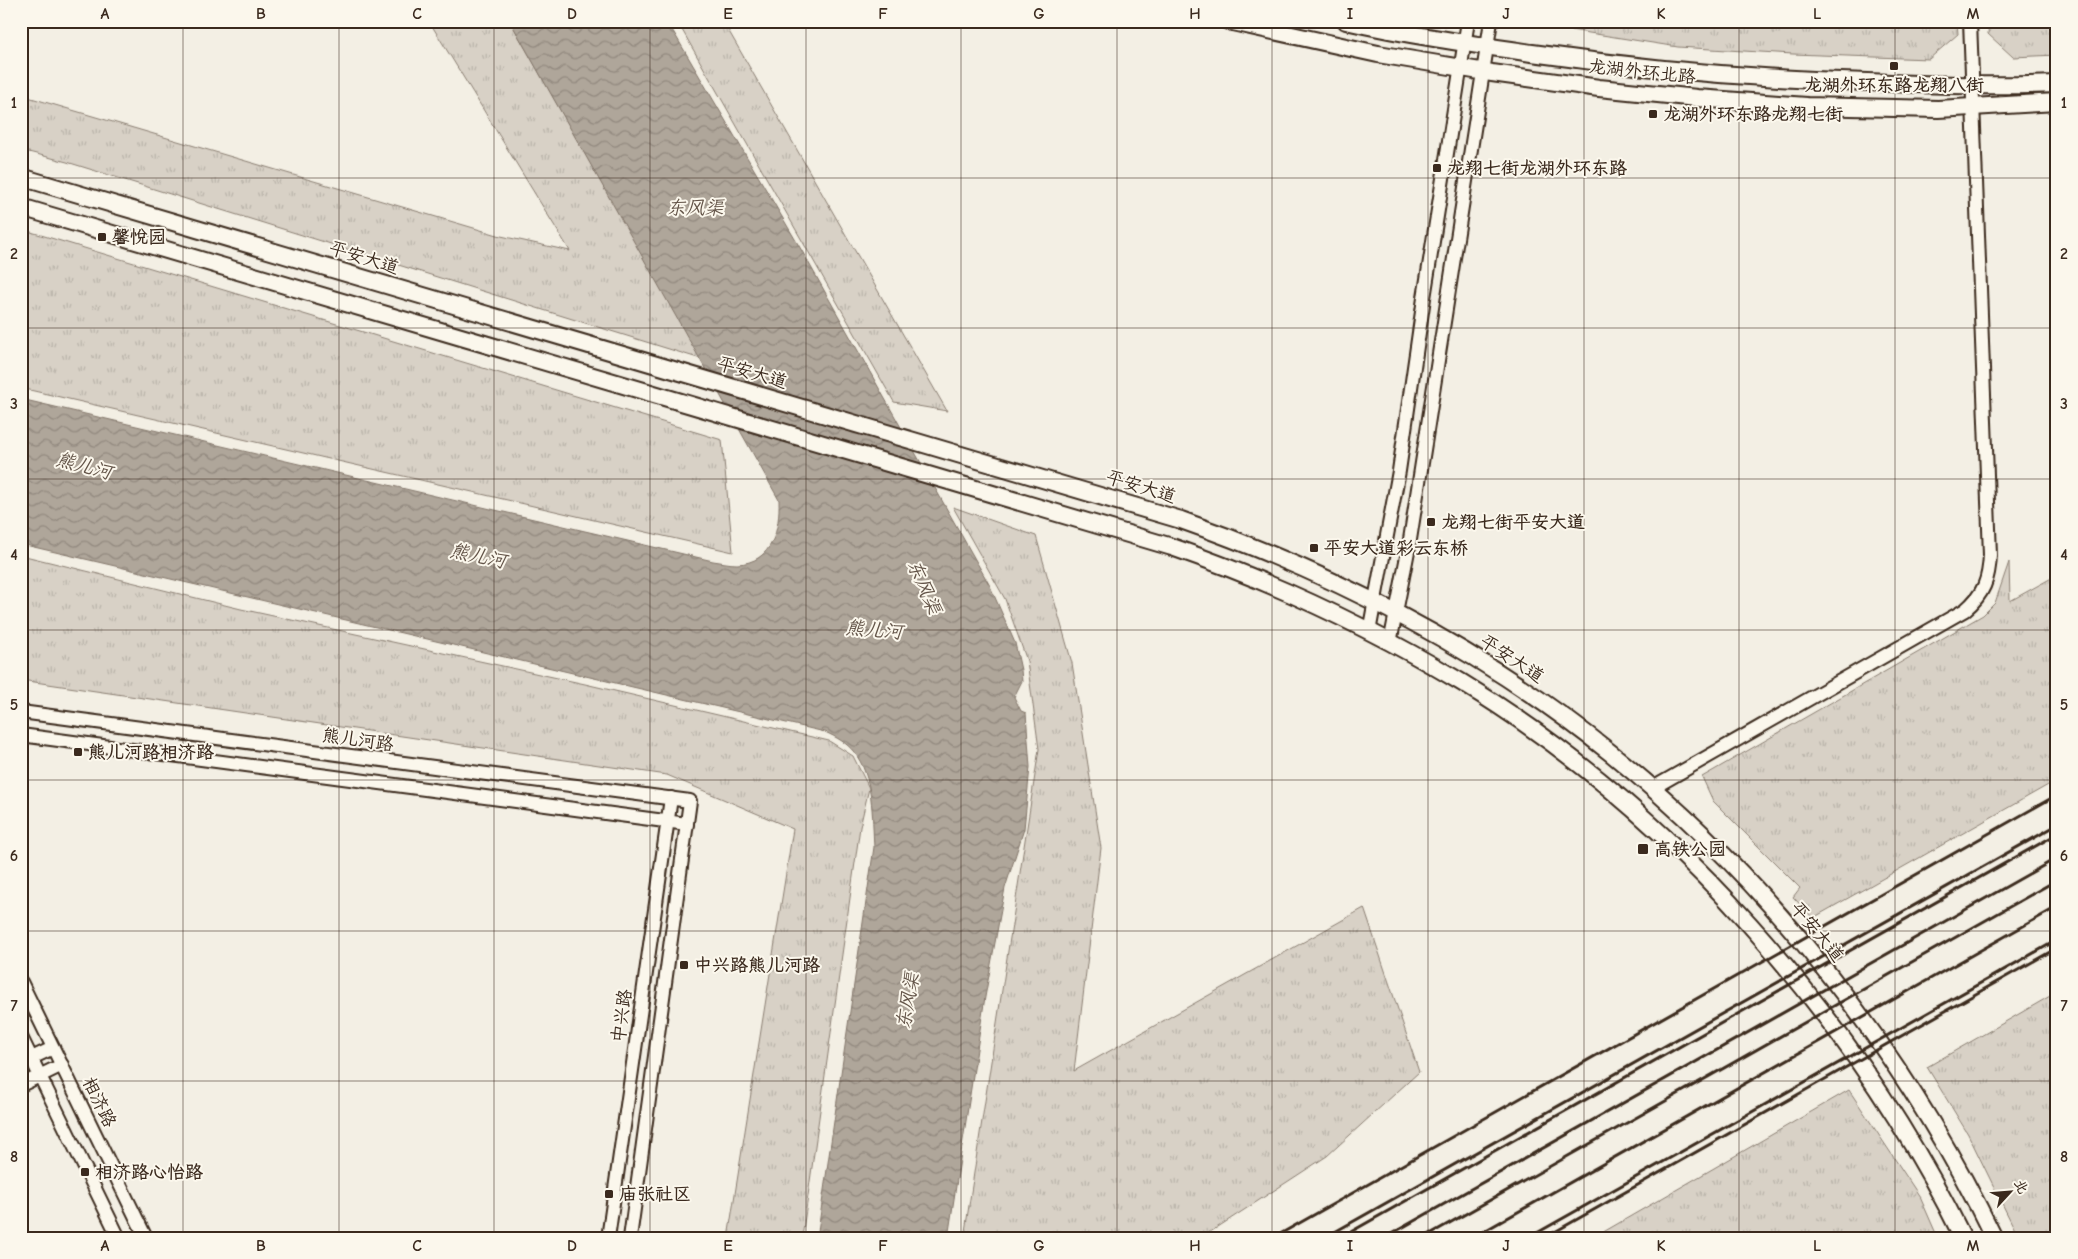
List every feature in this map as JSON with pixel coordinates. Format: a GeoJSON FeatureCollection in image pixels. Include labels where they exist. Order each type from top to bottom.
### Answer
{"type":"FeatureCollection","features":[{"type":"Feature","properties":{"kind":"main road","name":"龙湖外环北路"},"geometry":{"type":"LineString","coordinates":[[1228,21],[1378,54],[1483,72],[1599,88],[1697,98],[1807,106],[1938,109],[2052,103]]}},
{"type":"Feature","properties":{"kind":"main road","name":"龙湖外环北路"},"geometry":{"type":"LineString","coordinates":[[1346,21],[1487,47],[1602,63],[1700,73],[1808,81],[1973,86],[2054,83]]}},
{"type":"Feature","properties":{"kind":"main road","name":"平安大道"},"geometry":{"type":"LineString","coordinates":[[21,177],[1123,502],[1223,535],[1278,557],[1396,614],[1476,659],[1526,692],[1611,754],[1727,861],[1797,936],[1864,1020],[1920,1104],[1951,1157],[1994,1238]]}},
{"type":"Feature","properties":{"kind":"main road"},"geometry":{"type":"LineString","coordinates":[[21,207],[984,493],[1115,529],[1213,561],[1267,583],[1390,642],[1488,700],[1594,776],[1655,829],[1713,887],[1776,954],[1850,1051],[1897,1119],[1963,1238]]}},
{"type":"Feature","properties":{"kind":"street"},"geometry":{"type":"LineString","coordinates":[[1369,632],[1397,480],[1468,21]]}},
{"type":"Feature","properties":{"kind":"street"},"geometry":{"type":"LineString","coordinates":[[1390,642],[1418,493],[1446,302],[1491,21]]}},
{"type":"Feature","properties":{"kind":"street"},"geometry":{"type":"LineString","coordinates":[[1651,789],[1965,610],[1975,602],[1983,591],[1989,572],[1990,555],[1970,21]]}},
{"type":"Feature","properties":{"kind":"street","name":"熊儿河路"},"geometry":{"type":"LineString","coordinates":[[21,712],[690,801],[687,824]]}},
{"type":"Feature","properties":{"kind":"street"},"geometry":{"type":"LineString","coordinates":[[21,735],[687,824],[630,1238]]}},
{"type":"Feature","properties":{"kind":"street","name":"中兴路"},"geometry":{"type":"LineString","coordinates":[[608,1238],[671,798]]}},
{"type":"Feature","properties":{"kind":"street","name":"相济路"},"geometry":{"type":"LineString","coordinates":[[21,982],[146,1238]]}},
{"type":"Feature","properties":{"kind":"street"},"geometry":{"type":"LineString","coordinates":[[21,1037],[26,1061],[40,1076],[119,1238]]}},
{"type":"Feature","properties":{"kind":"street"},"geometry":{"type":"LineString","coordinates":[[26,1061],[53,1048]]}},
{"type":"Feature","properties":{"kind":"street"},"geometry":{"type":"LineString","coordinates":[[21,1085],[62,1065]]}},
{"type":"Feature","properties":{"kind":"green space"},"geometry":{"type":"Polygon","coordinates":[[[429,21],[510,21],[701,359],[67,162],[21,150],[21,95],[501,236],[570,251],[429,21]]]}},
{"type":"Feature","properties":{"kind":"green space"},"geometry":{"type":"Polygon","coordinates":[[[677,21],[723,21],[947,411],[894,402],[677,21]]]}},
{"type":"Feature","properties":{"kind":"green space"},"geometry":{"type":"Polygon","coordinates":[[[1541,21],[1957,21],[1958,34],[1929,59],[1793,54],[1678,47],[1545,26],[1541,21]]]}},
{"type":"Feature","properties":{"kind":"green space"},"geometry":{"type":"Polygon","coordinates":[[[1989,21],[2057,21],[2057,55],[2013,57],[1988,34],[1989,21]]]}},
{"type":"Feature","properties":{"kind":"green space"},"geometry":{"type":"Polygon","coordinates":[[[21,229],[722,440],[733,552],[21,388],[21,229]]]}},
{"type":"Feature","properties":{"kind":"green space"},"geometry":{"type":"Polygon","coordinates":[[[953,507],[1036,536],[1072,663],[1101,848],[1074,1071],[1364,908],[1419,1072],[1327,1156],[1201,1238],[964,1238],[1039,749],[1027,661],[1005,599],[953,507]]]}},
{"type":"Feature","properties":{"kind":"green space"},"geometry":{"type":"Polygon","coordinates":[[[21,555],[241,609],[585,684],[829,741],[853,756],[869,788],[860,827],[802,1238],[728,1238],[793,829],[667,775],[21,680],[21,555]]]}},
{"type":"Feature","properties":{"kind":"green space"},"geometry":{"type":"Polygon","coordinates":[[[2009,562],[2010,601],[2057,575],[2057,780],[1813,918],[1793,897],[1800,888],[1713,801],[1702,777],[1983,615],[1995,603],[2009,562]]]}},
{"type":"Feature","properties":{"kind":"green space"},"geometry":{"type":"Polygon","coordinates":[[[2057,992],[2057,1238],[2019,1238],[1968,1134],[1927,1067],[2057,992]]]}},
{"type":"Feature","properties":{"kind":"green space"},"geometry":{"type":"Polygon","coordinates":[[[1849,1090],[1920,1197],[1938,1238],[1593,1238],[1849,1090]]]}},
{"type":"Feature","properties":{"kind":"water"},"geometry":{"type":"Polygon","coordinates":[[[510,21],[667,21],[802,251],[990,586],[1015,643],[1022,681],[1014,697],[1021,711],[1026,713],[1030,767],[1024,829],[1005,888],[985,997],[948,1238],[817,1238],[874,847],[869,785],[861,762],[845,743],[825,732],[21,544],[21,399],[713,561],[734,564],[749,562],[759,558],[766,551],[776,532],[779,500],[510,21]]]}},
{"type":"Feature","properties":{"kind":"railway"},"geometry":{"type":"LineString","coordinates":[[1273,1238],[2057,795]]}},
{"type":"Feature","properties":{"kind":"railway"},"geometry":{"type":"LineString","coordinates":[[1324,1238],[2057,825]]}},
{"type":"Feature","properties":{"kind":"railway"},"geometry":{"type":"LineString","coordinates":[[1340,1238],[2057,834]]}},
{"type":"Feature","properties":{"kind":"railway"},"geometry":{"type":"LineString","coordinates":[[1384,1238],[2057,858]]}},
{"type":"Feature","properties":{"kind":"railway"},"geometry":{"type":"LineString","coordinates":[[1423,1238],[2057,880]]}},
{"type":"Feature","properties":{"kind":"railway"},"geometry":{"type":"LineString","coordinates":[[1472,1238],[2057,907]]}},
{"type":"Feature","properties":{"kind":"railway"},"geometry":{"type":"LineString","coordinates":[[1528,1238],[2057,940]]}},
{"type":"Feature","properties":{"kind":"railway"},"geometry":{"type":"LineString","coordinates":[[1544,1238],[2057,948]]}},
{"type":"Feature","properties":{"kind":"place","name":"龙湖外环东路龙翔八街"},"geometry":{"type":"Point","coordinates":[1894,66]}},
{"type":"Feature","properties":{"kind":"place","name":"龙湖外环东路龙翔七街"},"geometry":{"type":"Point","coordinates":[1653,114]}},
{"type":"Feature","properties":{"kind":"place","name":"龙翔七街龙湖外环东路"},"geometry":{"type":"Point","coordinates":[1437,168]}},
{"type":"Feature","properties":{"kind":"place","name":"馨悦园"},"geometry":{"type":"Point","coordinates":[102,237]}},
{"type":"Feature","properties":{"kind":"place","name":"龙翔七街平安大道"},"geometry":{"type":"Point","coordinates":[1431,522]}},
{"type":"Feature","properties":{"kind":"place","name":"平安大道彩云东桥"},"geometry":{"type":"Point","coordinates":[1314,548]}},
{"type":"Feature","properties":{"kind":"place","name":"熊儿河路相济路"},"geometry":{"type":"Point","coordinates":[78,752]}},
{"type":"Feature","properties":{"kind":"place","name":"高铁公园"},"geometry":{"type":"Point","coordinates":[1643,849]}},
{"type":"Feature","properties":{"kind":"place","name":"中兴路熊儿河路"},"geometry":{"type":"Point","coordinates":[684,965]}},
{"type":"Feature","properties":{"kind":"place","name":"相济路心怡路"},"geometry":{"type":"Point","coordinates":[85,1172]}},
{"type":"Feature","properties":{"kind":"place","name":"庙张社区"},"geometry":{"type":"Point","coordinates":[609,1194]}},
{"type":"Feature","properties":{"kind":"water label","name":"东风渠"},"geometry":{"type":"Point","coordinates":[695,208]}},
{"type":"Feature","properties":{"kind":"water label","name":"熊儿河"},"geometry":{"type":"Point","coordinates":[84,466]}},
{"type":"Feature","properties":{"kind":"water label","name":"熊儿河"},"geometry":{"type":"Point","coordinates":[478,556]}},
{"type":"Feature","properties":{"kind":"water label","name":"东风渠"},"geometry":{"type":"Point","coordinates":[924,587]}},
{"type":"Feature","properties":{"kind":"water label","name":"熊儿河"},"geometry":{"type":"Point","coordinates":[874,630]}},
{"type":"Feature","properties":{"kind":"water label","name":"东风渠"},"geometry":{"type":"Point","coordinates":[908,1001]}}]}
